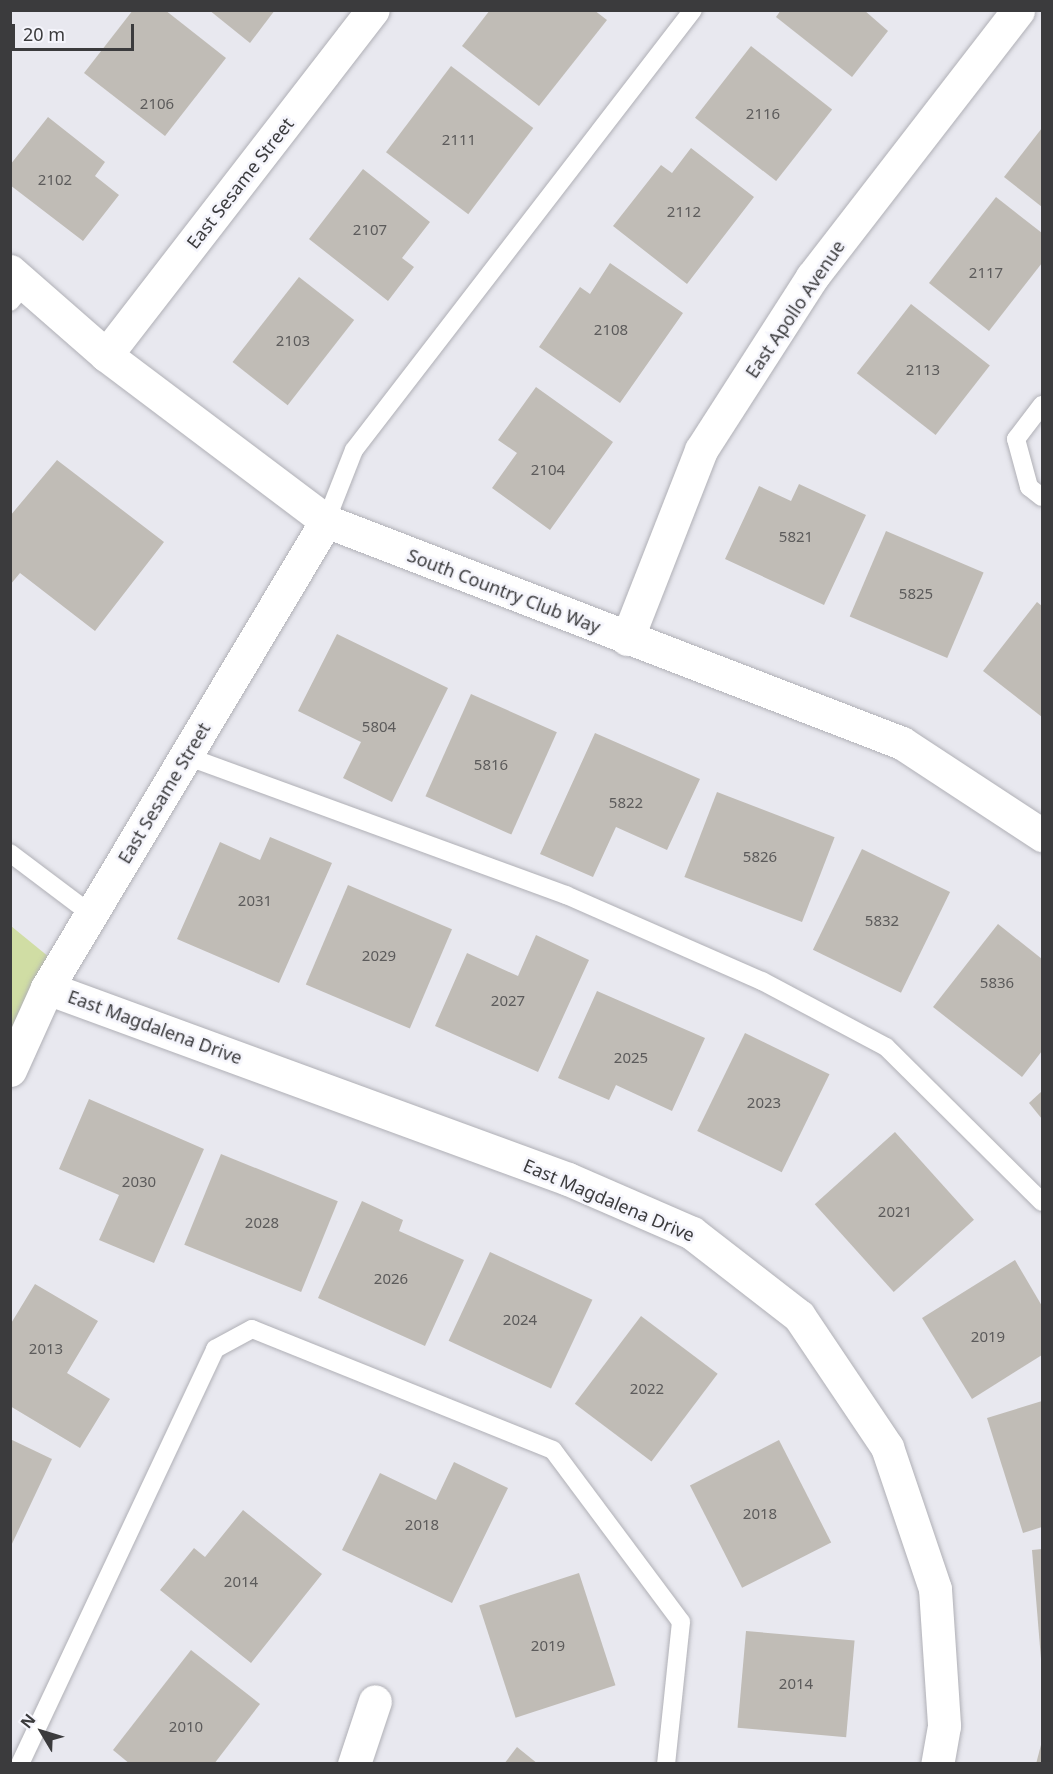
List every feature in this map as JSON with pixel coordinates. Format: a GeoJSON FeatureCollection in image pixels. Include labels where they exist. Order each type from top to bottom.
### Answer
{"type":"FeatureCollection","features":[{"type":"Feature","properties":{"kind":"street","name":"East Sesame Street"},"geometry":{"type":"LineString","coordinates":[[106,355],[373,10]]}},
{"type":"Feature","properties":{"kind":"street","name":"East Apollo Avenue"},"geometry":{"type":"LineString","coordinates":[[627,639],[701,450],[812,278],[1018,10]]}},
{"type":"Feature","properties":{"kind":"street","name":"South Country Club Way"},"geometry":{"type":"LineString","coordinates":[[16,285],[326,522],[902,743],[1042,835]]}},
{"type":"Feature","properties":{"kind":"street","name":"East Sesame Street"},"geometry":{"type":"LineString","coordinates":[[10,1070],[47,988],[326,522]]}},
{"type":"Feature","properties":{"kind":"street","name":"East Magdalena Drive"},"geometry":{"type":"LineString","coordinates":[[47,988],[568,1179],[661,1219],[692,1233],[799,1316],[887,1447],[935,1589],[945,1726],[937,1764]]}},
{"type":"Feature","properties":{"kind":"street"},"geometry":{"type":"LineString","coordinates":[[354,1764],[375,1701]]}},
{"type":"Feature","properties":{"kind":"lane"},"geometry":{"type":"LineString","coordinates":[[326,522],[354,450],[693,10]]}},
{"type":"Feature","properties":{"kind":"lane"},"geometry":{"type":"LineString","coordinates":[[1042,405],[1016,439],[1029,487],[1042,497]]}},
{"type":"Feature","properties":{"kind":"lane"},"geometry":{"type":"LineString","coordinates":[[186,756],[566,895],[762,981],[886,1047],[1042,1202]]}},
{"type":"Feature","properties":{"kind":"lane"},"geometry":{"type":"LineString","coordinates":[[10,853],[91,914]]}},
{"type":"Feature","properties":{"kind":"lane"},"geometry":{"type":"LineString","coordinates":[[20,1764],[215,1349],[252,1329],[553,1450],[681,1622],[666,1764]]}},
{"type":"Feature","properties":{"kind":"green space"},"geometry":{"type":"Polygon","coordinates":[[[11,926],[60,966],[11,1070],[11,926]]]}},
{"type":"Feature","properties":{"kind":"building"},"geometry":{"type":"Polygon","coordinates":[[[133,10],[165,10],[226,58],[165,136],[84,73],[133,10]]]}},
{"type":"Feature","properties":{"kind":"building"},"geometry":{"type":"Polygon","coordinates":[[[209,10],[275,10],[250,43],[209,10]]]}},
{"type":"Feature","properties":{"kind":"building"},"geometry":{"type":"Polygon","coordinates":[[[490,10],[594,10],[607,20],[539,106],[462,46],[490,10]]]}},
{"type":"Feature","properties":{"kind":"building"},"geometry":{"type":"Polygon","coordinates":[[[781,10],[864,10],[888,31],[852,77],[776,17],[781,10]]]}},
{"type":"Feature","properties":{"kind":"building"},"geometry":{"type":"Polygon","coordinates":[[[751,46],[832,109],[776,181],[695,118],[751,46]]]}},
{"type":"Feature","properties":{"kind":"building"},"geometry":{"type":"Polygon","coordinates":[[[451,66],[533,128],[468,214],[386,152],[451,66]]]}},
{"type":"Feature","properties":{"kind":"building"},"geometry":{"type":"Polygon","coordinates":[[[48,117],[105,162],[95,176],[119,195],[83,241],[10,185],[10,165],[48,117]]]}},
{"type":"Feature","properties":{"kind":"building"},"geometry":{"type":"Polygon","coordinates":[[[1042,128],[1042,207],[1004,177],[1042,128]]]}},
{"type":"Feature","properties":{"kind":"building"},"geometry":{"type":"Polygon","coordinates":[[[691,148],[754,197],[687,284],[613,226],[661,165],[672,173],[691,148]]]}},
{"type":"Feature","properties":{"kind":"building"},"geometry":{"type":"Polygon","coordinates":[[[363,169],[430,222],[402,258],[414,267],[388,301],[309,239],[363,169]]]}},
{"type":"Feature","properties":{"kind":"building"},"geometry":{"type":"Polygon","coordinates":[[[996,197],[1042,233],[1042,263],[989,331],[929,283],[996,197]]]}},
{"type":"Feature","properties":{"kind":"building"},"geometry":{"type":"Polygon","coordinates":[[[610,263],[683,313],[620,403],[539,347],[580,287],[590,294],[610,263]]]}},
{"type":"Feature","properties":{"kind":"building"},"geometry":{"type":"Polygon","coordinates":[[[299,277],[354,320],[288,405],[233,362],[299,277]]]}},
{"type":"Feature","properties":{"kind":"building"},"geometry":{"type":"Polygon","coordinates":[[[911,304],[990,366],[936,435],[857,373],[911,304]]]}},
{"type":"Feature","properties":{"kind":"building"},"geometry":{"type":"Polygon","coordinates":[[[536,387],[613,442],[550,530],[492,488],[517,453],[498,440],[536,387]]]}},
{"type":"Feature","properties":{"kind":"building"},"geometry":{"type":"Polygon","coordinates":[[[57,460],[164,542],[95,631],[20,573],[10,585],[10,516],[57,460]]]}},
{"type":"Feature","properties":{"kind":"building"},"geometry":{"type":"Polygon","coordinates":[[[799,484],[866,515],[824,605],[725,559],[759,486],[791,501],[799,484]]]}},
{"type":"Feature","properties":{"kind":"building"},"geometry":{"type":"Polygon","coordinates":[[[886,531],[984,572],[947,658],[850,617],[886,531]]]}},
{"type":"Feature","properties":{"kind":"building"},"geometry":{"type":"Polygon","coordinates":[[[1037,602],[1042,606],[1042,717],[983,671],[1037,602]]]}},
{"type":"Feature","properties":{"kind":"building"},"geometry":{"type":"Polygon","coordinates":[[[337,634],[448,688],[392,802],[343,778],[361,742],[298,711],[337,634]]]}},
{"type":"Feature","properties":{"kind":"building"},"geometry":{"type":"Polygon","coordinates":[[[471,694],[557,732],[511,835],[425,796],[471,694]]]}},
{"type":"Feature","properties":{"kind":"building"},"geometry":{"type":"Polygon","coordinates":[[[595,733],[700,779],[667,850],[616,827],[593,877],[540,854],[595,733]]]}},
{"type":"Feature","properties":{"kind":"building"},"geometry":{"type":"Polygon","coordinates":[[[717,792],[835,837],[802,922],[684,877],[717,792]]]}},
{"type":"Feature","properties":{"kind":"building"},"geometry":{"type":"Polygon","coordinates":[[[270,837],[332,863],[279,983],[177,939],[220,842],[260,860],[270,837]]]}},
{"type":"Feature","properties":{"kind":"building"},"geometry":{"type":"Polygon","coordinates":[[[862,849],[950,892],[901,993],[813,950],[862,849]]]}},
{"type":"Feature","properties":{"kind":"building"},"geometry":{"type":"Polygon","coordinates":[[[348,885],[452,929],[410,1029],[306,984],[348,885]]]}},
{"type":"Feature","properties":{"kind":"building"},"geometry":{"type":"Polygon","coordinates":[[[998,924],[1042,959],[1042,1051],[1022,1077],[933,1007],[998,924]]]}},
{"type":"Feature","properties":{"kind":"building"},"geometry":{"type":"Polygon","coordinates":[[[536,935],[589,960],[538,1072],[435,1026],[467,953],[518,976],[536,935]]]}},
{"type":"Feature","properties":{"kind":"building"},"geometry":{"type":"Polygon","coordinates":[[[597,991],[705,1038],[672,1111],[616,1085],[609,1100],[558,1078],[597,991]]]}},
{"type":"Feature","properties":{"kind":"building"},"geometry":{"type":"Polygon","coordinates":[[[745,1033],[829,1074],[782,1172],[697,1131],[745,1033]]]}},
{"type":"Feature","properties":{"kind":"building"},"geometry":{"type":"Polygon","coordinates":[[[1042,1091],[1042,1119],[1029,1103],[1042,1091]]]}},
{"type":"Feature","properties":{"kind":"building"},"geometry":{"type":"Polygon","coordinates":[[[89,1099],[204,1149],[154,1263],[99,1240],[119,1195],[59,1169],[89,1099]]]}},
{"type":"Feature","properties":{"kind":"building"},"geometry":{"type":"Polygon","coordinates":[[[895,1132],[974,1220],[894,1292],[815,1204],[895,1132]]]}},
{"type":"Feature","properties":{"kind":"building"},"geometry":{"type":"Polygon","coordinates":[[[221,1154],[338,1201],[301,1292],[184,1245],[221,1154]]]}},
{"type":"Feature","properties":{"kind":"building"},"geometry":{"type":"Polygon","coordinates":[[[362,1201],[403,1220],[399,1231],[464,1260],[425,1346],[318,1298],[362,1201]]]}},
{"type":"Feature","properties":{"kind":"building"},"geometry":{"type":"Polygon","coordinates":[[[490,1252],[592,1300],[551,1389],[449,1341],[490,1252]]]}},
{"type":"Feature","properties":{"kind":"building"},"geometry":{"type":"Polygon","coordinates":[[[1015,1260],[1042,1306],[1042,1355],[972,1399],[922,1318],[1015,1260]]]}},
{"type":"Feature","properties":{"kind":"building"},"geometry":{"type":"Polygon","coordinates":[[[35,1284],[98,1321],[67,1373],[110,1399],[80,1448],[10,1406],[10,1325],[35,1284]]]}},
{"type":"Feature","properties":{"kind":"building"},"geometry":{"type":"Polygon","coordinates":[[[641,1316],[718,1374],[651,1462],[575,1404],[641,1316]]]}},
{"type":"Feature","properties":{"kind":"building"},"geometry":{"type":"Polygon","coordinates":[[[1042,1401],[1042,1527],[1023,1533],[987,1418],[1042,1401]]]}},
{"type":"Feature","properties":{"kind":"building"},"geometry":{"type":"Polygon","coordinates":[[[10,1439],[52,1459],[10,1548],[10,1439]]]}},
{"type":"Feature","properties":{"kind":"building"},"geometry":{"type":"Polygon","coordinates":[[[779,1440],[831,1542],[742,1588],[690,1485],[779,1440]]]}},
{"type":"Feature","properties":{"kind":"building"},"geometry":{"type":"Polygon","coordinates":[[[454,1462],[508,1488],[452,1603],[342,1550],[380,1473],[436,1500],[454,1462]]]}},
{"type":"Feature","properties":{"kind":"building"},"geometry":{"type":"Polygon","coordinates":[[[243,1510],[322,1574],[251,1663],[160,1590],[194,1548],[205,1557],[243,1510]]]}},
{"type":"Feature","properties":{"kind":"building"},"geometry":{"type":"Polygon","coordinates":[[[1042,1549],[1042,1659],[1041,1659],[1032,1550],[1042,1549]]]}},
{"type":"Feature","properties":{"kind":"building"},"geometry":{"type":"Polygon","coordinates":[[[579,1573],[615,1685],[516,1718],[479,1605],[579,1573]]]}},
{"type":"Feature","properties":{"kind":"building"},"geometry":{"type":"Polygon","coordinates":[[[746,1631],[855,1640],[846,1737],[738,1728],[746,1631]]]}},
{"type":"Feature","properties":{"kind":"building"},"geometry":{"type":"Polygon","coordinates":[[[191,1650],[260,1704],[214,1764],[130,1764],[113,1750],[191,1650]]]}},
{"type":"Feature","properties":{"kind":"building"},"geometry":{"type":"Polygon","coordinates":[[[1042,1741],[1042,1764],[1036,1764],[1042,1741]]]}},
{"type":"Feature","properties":{"kind":"building"},"geometry":{"type":"Polygon","coordinates":[[[517,1747],[538,1764],[504,1764],[517,1747]]]}}]}
